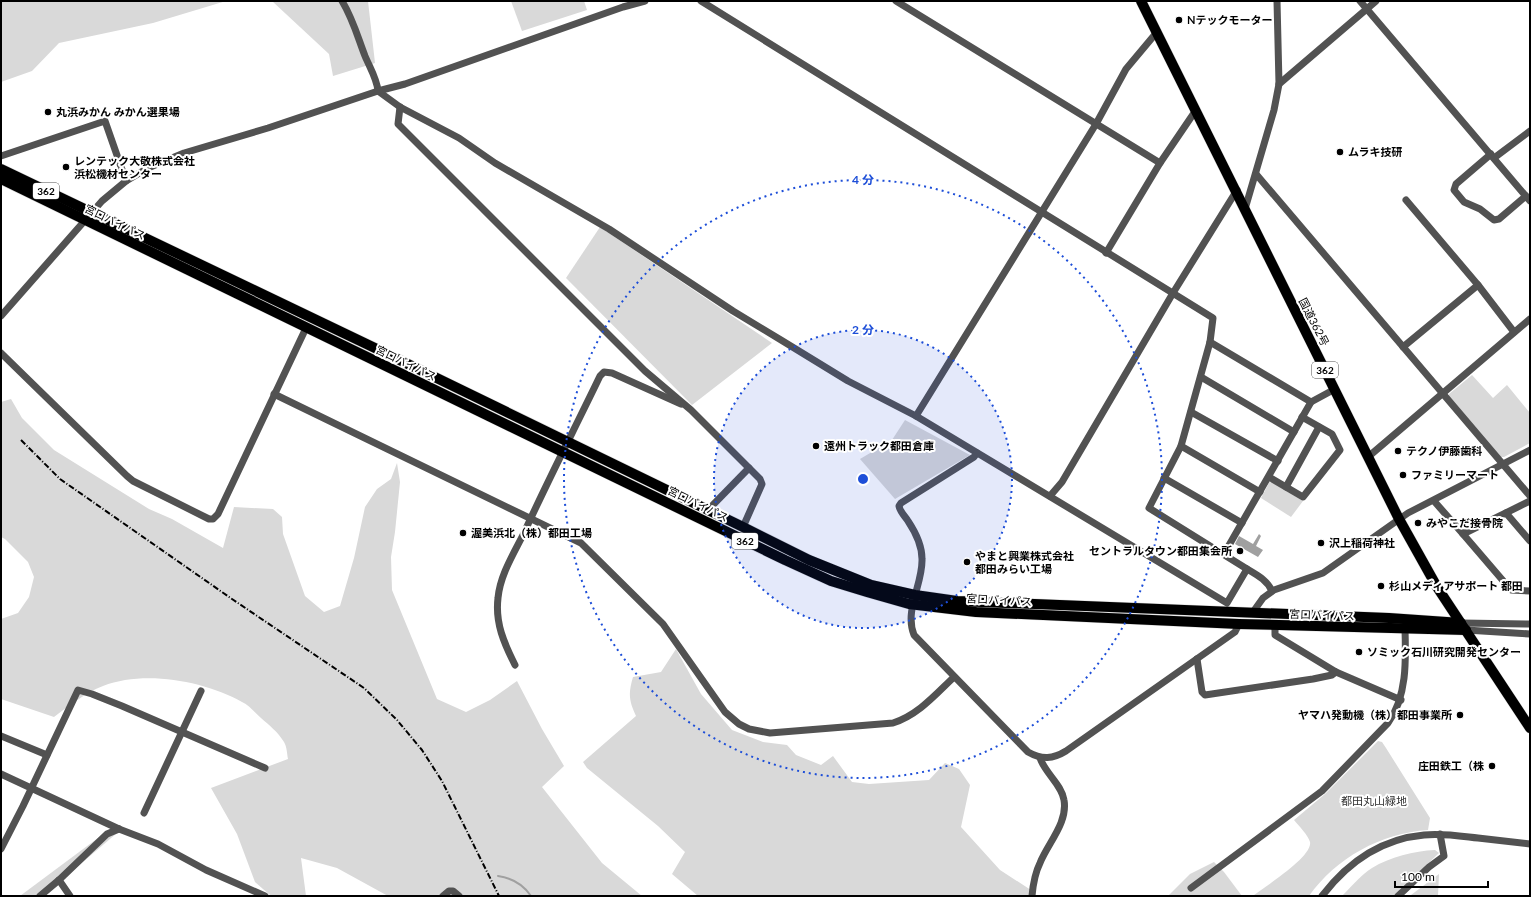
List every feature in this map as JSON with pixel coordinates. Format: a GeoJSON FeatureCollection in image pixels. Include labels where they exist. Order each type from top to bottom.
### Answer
{"type":"FeatureCollection","features":[{"type":"Feature","properties":{"kind":"highway","name":"国道362号"},"geometry":{"type":"LineString","coordinates":[[1141,1],[1237,190],[1245,209],[1399,519],[1437,587],[1530,728]]}},
{"type":"Feature","properties":{"kind":"highway","name":"宮口バイパス"},"geometry":{"type":"LineString","coordinates":[[1,169],[809,560],[871,585],[914,599],[1389,618],[1464,627]]}},
{"type":"Feature","properties":{"kind":"highway","name":"宮口バイパス"},"geometry":{"type":"LineString","coordinates":[[1,179],[831,581],[867,592],[914,599],[976,612],[1239,624],[1405,629],[1464,627]]}},
{"type":"Feature","properties":{"kind":"street"},"geometry":{"type":"LineString","coordinates":[[342,1],[358,33],[377,84],[378,91],[400,107],[458,138],[495,163],[609,229],[733,311],[848,381],[916,416],[1227,603],[1247,568]]}},
{"type":"Feature","properties":{"kind":"street"},"geometry":{"type":"LineString","coordinates":[[1,316],[92,212],[126,181],[148,168],[184,153],[268,128],[378,91],[405,84],[623,7],[645,1]]}},
{"type":"Feature","properties":{"kind":"street"},"geometry":{"type":"LineString","coordinates":[[701,1],[1213,318],[1210,342],[1181,446],[1149,508],[1263,578],[1270,586],[1272,591]]}},
{"type":"Feature","properties":{"kind":"street"},"geometry":{"type":"LineString","coordinates":[[896,1],[1160,163]]}},
{"type":"Feature","properties":{"kind":"street"},"geometry":{"type":"LineString","coordinates":[[1245,209],[1280,84],[1277,1]]}},
{"type":"Feature","properties":{"kind":"street"},"geometry":{"type":"LineString","coordinates":[[1360,1],[1492,156],[1528,198],[1499,219],[1494,220],[1480,209],[1464,202],[1455,192],[1454,188],[1456,184],[1492,156],[1530,131]]}},
{"type":"Feature","properties":{"kind":"street"},"geometry":{"type":"LineString","coordinates":[[1280,84],[1376,1]]}},
{"type":"Feature","properties":{"kind":"street"},"geometry":{"type":"LineString","coordinates":[[916,416],[1096,124],[1126,69],[1157,32]]}},
{"type":"Feature","properties":{"kind":"street"},"geometry":{"type":"LineString","coordinates":[[400,107],[398,124],[645,371],[689,408],[760,479],[762,484],[743,527]]}},
{"type":"Feature","properties":{"kind":"street"},"geometry":{"type":"LineString","coordinates":[[1106,252],[1160,163],[1196,110]]}},
{"type":"Feature","properties":{"kind":"street"},"geometry":{"type":"LineString","coordinates":[[1,156],[105,121],[126,181]]}},
{"type":"Feature","properties":{"kind":"street"},"geometry":{"type":"LineString","coordinates":[[1256,174],[1530,496]]}},
{"type":"Feature","properties":{"kind":"street"},"geometry":{"type":"LineString","coordinates":[[1050,496],[1062,482],[1173,293],[1237,190]]}},
{"type":"Feature","properties":{"kind":"street"},"geometry":{"type":"LineString","coordinates":[[1406,200],[1478,285],[1514,332]]}},
{"type":"Feature","properties":{"kind":"street"},"geometry":{"type":"LineString","coordinates":[[1402,347],[1478,285]]}},
{"type":"Feature","properties":{"kind":"street"},"geometry":{"type":"LineString","coordinates":[[1368,457],[1530,318]]}},
{"type":"Feature","properties":{"kind":"street"},"geometry":{"type":"LineString","coordinates":[[1,353],[132,481],[209,520],[213,519],[218,514],[306,328]]}},
{"type":"Feature","properties":{"kind":"street"},"geometry":{"type":"LineString","coordinates":[[1210,342],[1311,402]]}},
{"type":"Feature","properties":{"kind":"street"},"geometry":{"type":"LineString","coordinates":[[515,664],[502,636],[498,616],[498,600],[502,580],[600,376],[604,372],[612,373],[689,408]]}},
{"type":"Feature","properties":{"kind":"street"},"geometry":{"type":"LineString","coordinates":[[1200,377],[1294,432]]}},
{"type":"Feature","properties":{"kind":"street"},"geometry":{"type":"LineString","coordinates":[[1224,554],[1311,402],[1335,389]]}},
{"type":"Feature","properties":{"kind":"street"},"geometry":{"type":"LineString","coordinates":[[274,394],[581,543],[663,624],[725,712],[739,724],[749,729],[770,733],[893,724],[921,709],[954,677]]}},
{"type":"Feature","properties":{"kind":"street"},"geometry":{"type":"LineString","coordinates":[[1191,412],[1278,461]]}},
{"type":"Feature","properties":{"kind":"street"},"geometry":{"type":"LineString","coordinates":[[1269,477],[1303,497],[1340,450],[1332,434],[1302,418]]}},
{"type":"Feature","properties":{"kind":"street"},"geometry":{"type":"LineString","coordinates":[[1286,487],[1319,427]]}},
{"type":"Feature","properties":{"kind":"street"},"geometry":{"type":"LineString","coordinates":[[1181,446],[1260,492]]}},
{"type":"Feature","properties":{"kind":"street"},"geometry":{"type":"LineString","coordinates":[[1253,612],[1263,598],[1272,591],[1323,573],[1399,519],[1502,463],[1530,450]]}},
{"type":"Feature","properties":{"kind":"street"},"geometry":{"type":"LineString","coordinates":[[976,453],[974,457],[901,503],[899,506],[900,510],[917,534],[921,549],[922,565],[914,599],[911,625],[914,635],[1025,750],[1040,758],[1054,757],[1066,751],[1197,660],[1235,632],[1239,624]]}},
{"type":"Feature","properties":{"kind":"street"},"geometry":{"type":"LineString","coordinates":[[708,510],[749,468]]}},
{"type":"Feature","properties":{"kind":"street"},"geometry":{"type":"LineString","coordinates":[[1164,478],[1242,523]]}},
{"type":"Feature","properties":{"kind":"street"},"geometry":{"type":"LineString","coordinates":[[1434,501],[1511,590],[1530,591]]}},
{"type":"Feature","properties":{"kind":"street"},"geometry":{"type":"LineString","coordinates":[[1463,534],[1530,501]]}},
{"type":"Feature","properties":{"kind":"street"},"geometry":{"type":"LineString","coordinates":[[1506,513],[1530,541]]}},
{"type":"Feature","properties":{"kind":"street"},"geometry":{"type":"LineString","coordinates":[[1464,627],[1530,624]]}},
{"type":"Feature","properties":{"kind":"street"},"geometry":{"type":"LineString","coordinates":[[1275,625],[1275,635],[1336,672],[1401,700]]}},
{"type":"Feature","properties":{"kind":"street"},"geometry":{"type":"LineString","coordinates":[[1464,627],[1530,634]]}},
{"type":"Feature","properties":{"kind":"street"},"geometry":{"type":"LineString","coordinates":[[1191,888],[1322,791],[1388,723],[1401,700],[1403,686],[1405,629]]}},
{"type":"Feature","properties":{"kind":"street"},"geometry":{"type":"LineString","coordinates":[[1197,660],[1202,692],[1205,695],[1313,679],[1332,675],[1336,672]]}},
{"type":"Feature","properties":{"kind":"street"},"geometry":{"type":"LineString","coordinates":[[1,849],[78,690],[92,694],[265,768]]}},
{"type":"Feature","properties":{"kind":"street"},"geometry":{"type":"LineString","coordinates":[[144,813],[201,691]]}},
{"type":"Feature","properties":{"kind":"street"},"geometry":{"type":"LineString","coordinates":[[1,736],[47,755]]}},
{"type":"Feature","properties":{"kind":"street"},"geometry":{"type":"LineString","coordinates":[[1032,896],[1040,863],[1064,816],[1065,804],[1061,792],[1046,771],[1040,758]]}},
{"type":"Feature","properties":{"kind":"street"},"geometry":{"type":"LineString","coordinates":[[1,774],[119,829],[158,844],[194,864],[265,896]]}},
{"type":"Feature","properties":{"kind":"street"},"geometry":{"type":"LineString","coordinates":[[40,896],[107,834],[119,829]]}},
{"type":"Feature","properties":{"kind":"street"},"geometry":{"type":"LineString","coordinates":[[1322,896],[1336,878],[1348,867],[1375,849],[1408,837],[1424,834],[1440,834],[1530,844]]}},
{"type":"Feature","properties":{"kind":"street"},"geometry":{"type":"LineString","coordinates":[[1398,896],[1429,867],[1444,856],[1440,834]]}},
{"type":"Feature","properties":{"kind":"street"},"geometry":{"type":"LineString","coordinates":[[59,880],[70,896]]}},
{"type":"Feature","properties":{"kind":"street"},"geometry":{"type":"LineString","coordinates":[[443,896],[449,891],[453,891],[459,896]]}},
{"type":"Feature","properties":{"kind":"green space"},"geometry":{"type":"Polygon","coordinates":[[[1,1],[226,1],[153,23],[59,43],[32,71],[1,82],[1,1]]]}},
{"type":"Feature","properties":{"kind":"green space"},"geometry":{"type":"Polygon","coordinates":[[[272,1],[368,1],[375,63],[333,76],[329,54],[272,1]]]}},
{"type":"Feature","properties":{"kind":"green space"},"geometry":{"type":"Polygon","coordinates":[[[511,1],[584,1],[587,10],[522,31],[511,1]]]}},
{"type":"Feature","properties":{"kind":"green space"},"geometry":{"type":"Polygon","coordinates":[[[600,227],[772,343],[692,405],[566,278],[600,227]]]}},
{"type":"Feature","properties":{"kind":"green space"},"geometry":{"type":"Polygon","coordinates":[[[1472,375],[1493,398],[1507,385],[1530,413],[1530,443],[1504,457],[1500,457],[1449,397],[1449,394],[1472,375]]]}},
{"type":"Feature","properties":{"kind":"green space"},"geometry":{"type":"Polygon","coordinates":[[[11,399],[22,418],[54,450],[149,509],[172,519],[223,548],[234,507],[273,509],[282,517],[283,534],[305,596],[324,612],[340,606],[354,558],[365,507],[377,489],[391,479],[397,463],[400,482],[391,557],[392,590],[437,699],[466,712],[490,700],[517,681],[542,729],[564,766],[542,787],[602,863],[642,896],[388,896],[337,868],[301,858],[306,896],[271,896],[255,882],[237,834],[211,788],[288,759],[286,746],[282,738],[247,705],[210,688],[192,683],[155,678],[119,681],[103,686],[84,696],[54,717],[1,699],[1,619],[18,613],[29,597],[34,577],[28,562],[5,539],[1,537],[1,402],[11,399]]]}},
{"type":"Feature","properties":{"kind":"green space"},"geometry":{"type":"Polygon","coordinates":[[[905,420],[970,455],[895,499],[860,459],[892,440],[905,420]]]}},
{"type":"Feature","properties":{"kind":"green space"},"geometry":{"type":"Polygon","coordinates":[[[1270,481],[1303,501],[1291,517],[1261,498],[1270,481]]]}},
{"type":"Feature","properties":{"kind":"green space"},"geometry":{"type":"Polygon","coordinates":[[[676,649],[701,694],[732,730],[763,742],[787,745],[796,755],[821,765],[833,756],[852,782],[869,784],[929,780],[945,763],[959,769],[970,785],[961,827],[1000,870],[1034,892],[1035,896],[698,896],[672,874],[685,852],[658,826],[587,768],[583,762],[636,716],[630,697],[630,688],[633,677],[661,672],[676,649]]]}},
{"type":"Feature","properties":{"kind":"green space","name":"都田丸山緑地"},"geometry":{"type":"Polygon","coordinates":[[[1378,741],[1382,742],[1430,818],[1428,830],[1393,836],[1361,850],[1332,870],[1309,896],[1253,896],[1287,871],[1304,856],[1309,848],[1309,839],[1294,820],[1325,794],[1378,741]]]}},
{"type":"Feature","properties":{"kind":"green space"},"geometry":{"type":"Polygon","coordinates":[[[110,829],[117,833],[43,896],[20,896],[110,829]]]}},
{"type":"Feature","properties":{"kind":"green space"},"geometry":{"type":"Polygon","coordinates":[[[1435,850],[1439,853],[1394,896],[1342,896],[1364,874],[1379,864],[1402,855],[1435,850]]]}},
{"type":"Feature","properties":{"kind":"green space"},"geometry":{"type":"Polygon","coordinates":[[[1214,862],[1224,872],[1242,896],[1168,896],[1190,874],[1214,862]]]}},
{"type":"Feature","properties":{"kind":"green space"},"geometry":{"type":"Polygon","coordinates":[[[1439,874],[1438,896],[1410,896],[1411,895],[1439,874]]]}},
{"type":"Feature","properties":{"kind":"shaded area"},"geometry":{"type":"Polygon","coordinates":[[[1259,534],[1261,536],[1256,546],[1263,550],[1258,557],[1235,544],[1239,536],[1253,544],[1259,534]]]}},
{"type":"Feature","properties":{"kind":"waterway"},"geometry":{"type":"LineString","coordinates":[[498,876],[517,882],[531,896]]}},
{"type":"Feature","properties":{"kind":"railway"},"geometry":{"type":"LineString","coordinates":[[21,440],[60,479],[232,599],[364,688],[397,720],[422,750],[442,781],[499,896]]}},
{"type":"Feature","properties":{"kind":"place","name":"Nテックモーター"},"geometry":{"type":"Point","coordinates":[1179,20]}},
{"type":"Feature","properties":{"kind":"place","name":"丸浜みかん みかん選果場"},"geometry":{"type":"Point","coordinates":[48,112]}},
{"type":"Feature","properties":{"kind":"place","name":"ムラキ技研"},"geometry":{"type":"Point","coordinates":[1340,152]}},
{"type":"Feature","properties":{"kind":"place","name":"レンテック大敬株式会社 浜松機材センター"},"geometry":{"type":"Point","coordinates":[66,167]}},
{"type":"Feature","properties":{"kind":"place","name":"遠州トラック都田倉庫"},"geometry":{"type":"Point","coordinates":[816,446]}},
{"type":"Feature","properties":{"kind":"place","name":"テクノ伊藤歯科"},"geometry":{"type":"Point","coordinates":[1398,451]}},
{"type":"Feature","properties":{"kind":"place","name":"ファミリーマート"},"geometry":{"type":"Point","coordinates":[1403,475]}},
{"type":"Feature","properties":{"kind":"place","name":"みやこだ接骨院"},"geometry":{"type":"Point","coordinates":[1418,523]}},
{"type":"Feature","properties":{"kind":"place","name":"渥美浜北（株）都田工場"},"geometry":{"type":"Point","coordinates":[463,533]}},
{"type":"Feature","properties":{"kind":"place","name":"沢上稲荷神社"},"geometry":{"type":"Point","coordinates":[1321,543]}},
{"type":"Feature","properties":{"kind":"place","name":"セントラルタウン都田集会所"},"geometry":{"type":"Point","coordinates":[1240,551]}},
{"type":"Feature","properties":{"kind":"place","name":"やまと興業株式会社 都田みらい工場"},"geometry":{"type":"Point","coordinates":[967,562]}},
{"type":"Feature","properties":{"kind":"place","name":"杉山メディアサポート 都田"},"geometry":{"type":"Point","coordinates":[1381,586]}},
{"type":"Feature","properties":{"kind":"place","name":"ソミック石川研究開発センター"},"geometry":{"type":"Point","coordinates":[1359,652]}},
{"type":"Feature","properties":{"kind":"place","name":"ヤマハ発動機（株）都田事業所"},"geometry":{"type":"Point","coordinates":[1460,715]}},
{"type":"Feature","properties":{"kind":"place","name":"庄田鉄工（株"},"geometry":{"type":"Point","coordinates":[1492,766]}}]}
